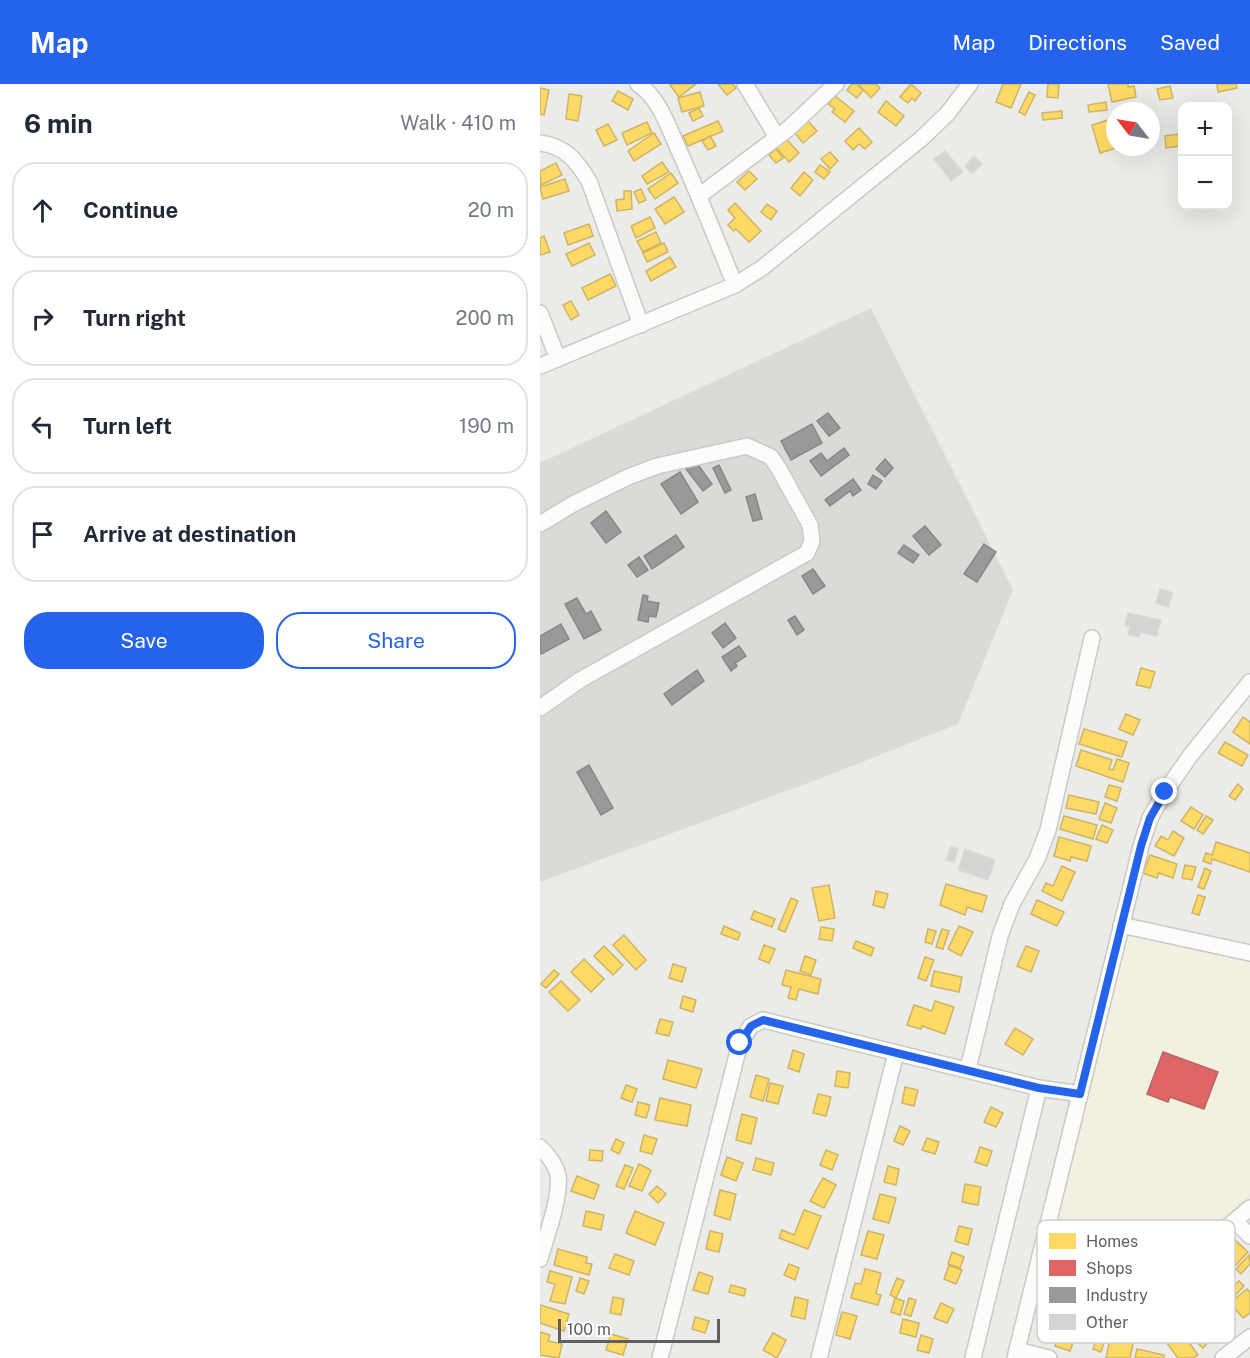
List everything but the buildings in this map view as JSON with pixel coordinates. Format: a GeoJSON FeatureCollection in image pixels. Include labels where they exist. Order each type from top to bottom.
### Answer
{"type":"FeatureCollection","features":[{"type":"Feature","properties":{"kind":"street"},"geometry":{"type":"LineString","coordinates":[[745,84],[777,137]]}},
{"type":"Feature","properties":{"kind":"street"},"geometry":{"type":"LineString","coordinates":[[699,196],[777,137],[836,84]]}},
{"type":"Feature","properties":{"kind":"street"},"geometry":{"type":"LineString","coordinates":[[540,366],[735,285],[762,268],[921,139],[948,113],[970,84]]}},
{"type":"Feature","properties":{"kind":"street"},"geometry":{"type":"LineString","coordinates":[[641,85],[654,100],[664,117],[735,285]]}},
{"type":"Feature","properties":{"kind":"street"},"geometry":{"type":"LineString","coordinates":[[540,143],[554,145],[568,153],[589,181],[641,325]]}},
{"type":"Feature","properties":{"kind":"street"},"geometry":{"type":"LineString","coordinates":[[540,313],[558,358]]}},
{"type":"Feature","properties":{"kind":"street"},"geometry":{"type":"LineString","coordinates":[[540,524],[591,495],[657,466],[747,446],[771,457],[810,525],[812,542],[807,553],[580,680],[540,708]]}},
{"type":"Feature","properties":{"kind":"street"},"geometry":{"type":"LineString","coordinates":[[968,1070],[1000,936],[1012,904],[1037,859],[1048,830],[1092,638]]}},
{"type":"Feature","properties":{"kind":"street"},"geometry":{"type":"LineString","coordinates":[[1049,1220],[1141,846],[1150,818],[1190,756],[1250,682]]}},
{"type":"Feature","properties":{"kind":"street"},"geometry":{"type":"LineString","coordinates":[[1122,925],[1250,953]]}},
{"type":"Feature","properties":{"kind":"street"},"geometry":{"type":"LineString","coordinates":[[660,1358],[740,1043],[751,1026],[763,1020],[1039,1088],[1080,1094]]}},
{"type":"Feature","properties":{"kind":"street"},"geometry":{"type":"LineString","coordinates":[[819,1358],[896,1053]]}},
{"type":"Feature","properties":{"kind":"street"},"geometry":{"type":"LineString","coordinates":[[973,1358],[1039,1088]]}},
{"type":"Feature","properties":{"kind":"street"},"geometry":{"type":"LineString","coordinates":[[540,1147],[548,1155],[558,1174],[556,1198],[540,1259]]}},
{"type":"Feature","properties":{"kind":"street"},"geometry":{"type":"LineString","coordinates":[[1250,1208],[1235,1221],[1250,1236]]}},
{"type":"Feature","properties":{"kind":"street"},"geometry":{"type":"LineString","coordinates":[[1037,1268],[1016,1354],[1049,1358]]}},
{"type":"Feature","properties":{"kind":"street"},"geometry":{"type":"LineString","coordinates":[[1223,1358],[1250,1337]]}},
{"type":"Feature","properties":{"kind":"shaded area"},"geometry":{"type":"Polygon","coordinates":[[[871,308],[1013,590],[958,724],[827,776],[540,882],[540,463],[871,308]]]}},
{"type":"Feature","properties":{"kind":"shaded area"},"geometry":{"type":"Polygon","coordinates":[[[1126,932],[1250,960],[1250,1194],[1220,1220],[1055,1220],[1126,932]]]}},
{"type":"Feature","properties":{"kind":"route"},"geometry":{"type":"LineString","coordinates":[[740,1043],[751,1026],[763,1020],[1039,1088],[1080,1094],[1141,846],[1150,818],[1165,792]]}}]}
